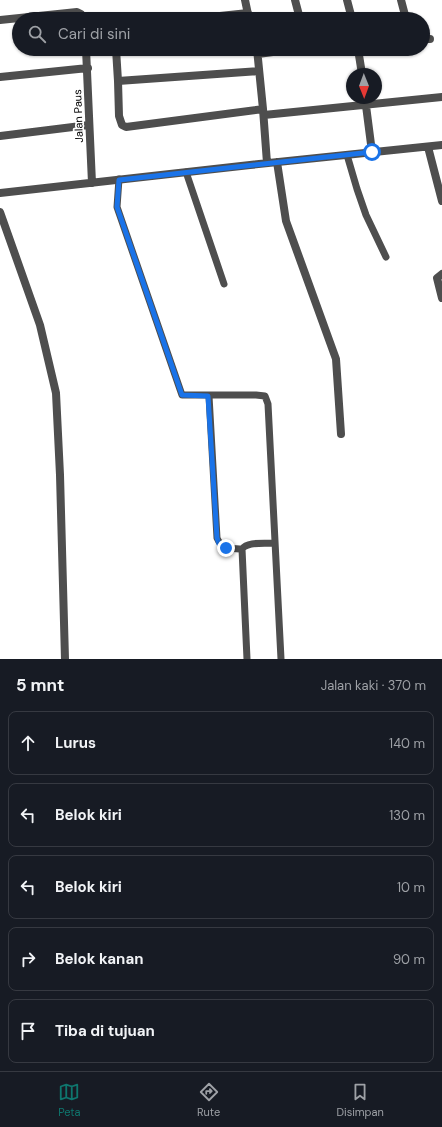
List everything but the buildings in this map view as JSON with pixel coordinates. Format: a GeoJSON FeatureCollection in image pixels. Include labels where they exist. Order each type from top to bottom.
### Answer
{"type":"FeatureCollection","features":[{"type":"Feature","properties":{"kind":"street"},"geometry":{"type":"LineString","coordinates":[[245,0],[248,12]]}},
{"type":"Feature","properties":{"kind":"street"},"geometry":{"type":"LineString","coordinates":[[295,0],[298,12]]}},
{"type":"Feature","properties":{"kind":"street"},"geometry":{"type":"LineString","coordinates":[[347,0],[350,12]]}},
{"type":"Feature","properties":{"kind":"street"},"geometry":{"type":"LineString","coordinates":[[401,0],[404,12]]}},
{"type":"Feature","properties":{"kind":"street"},"geometry":{"type":"LineString","coordinates":[[0,20],[12,19]]}},
{"type":"Feature","properties":{"kind":"street","name":"Jalan Paus"},"geometry":{"type":"LineString","coordinates":[[87,56],[92,183]]}},
{"type":"Feature","properties":{"kind":"street"},"geometry":{"type":"LineString","coordinates":[[116,56],[119,116],[122,125],[126,127],[346,104]]}},
{"type":"Feature","properties":{"kind":"street"},"geometry":{"type":"LineString","coordinates":[[257,56],[264,112],[267,163]]}},
{"type":"Feature","properties":{"kind":"street"},"geometry":{"type":"LineString","coordinates":[[359,56],[361,68]]}},
{"type":"Feature","properties":{"kind":"street"},"geometry":{"type":"LineString","coordinates":[[0,77],[88,68]]}},
{"type":"Feature","properties":{"kind":"street"},"geometry":{"type":"LineString","coordinates":[[118,81],[259,71]]}},
{"type":"Feature","properties":{"kind":"street"},"geometry":{"type":"LineString","coordinates":[[382,101],[442,97]]}},
{"type":"Feature","properties":{"kind":"street"},"geometry":{"type":"LineString","coordinates":[[365,104],[372,152]]}},
{"type":"Feature","properties":{"kind":"street"},"geometry":{"type":"LineString","coordinates":[[0,136],[89,125]]}},
{"type":"Feature","properties":{"kind":"street"},"geometry":{"type":"LineString","coordinates":[[0,193],[442,145]]}},
{"type":"Feature","properties":{"kind":"street"},"geometry":{"type":"LineString","coordinates":[[428,147],[442,201]]}},
{"type":"Feature","properties":{"kind":"street"},"geometry":{"type":"LineString","coordinates":[[277,162],[286,221],[336,359],[341,434]]}},
{"type":"Feature","properties":{"kind":"street"},"geometry":{"type":"LineString","coordinates":[[0,212],[40,325],[56,393],[66,659]]}},
{"type":"Feature","properties":{"kind":"street"},"geometry":{"type":"LineString","coordinates":[[442,274],[437,278],[442,298]]}},
{"type":"Feature","properties":{"kind":"lane"},"geometry":{"type":"LineString","coordinates":[[348,155],[366,215],[386,257]]}},
{"type":"Feature","properties":{"kind":"lane"},"geometry":{"type":"LineString","coordinates":[[186,172],[224,284]]}},
{"type":"Feature","properties":{"kind":"lane"},"geometry":{"type":"LineString","coordinates":[[119,180],[117,207],[182,395],[265,396],[268,404],[281,659]]}},
{"type":"Feature","properties":{"kind":"lane"},"geometry":{"type":"LineString","coordinates":[[208,396],[217,538],[219,544],[226,548],[242,549],[244,546],[249,544],[274,543]]}},
{"type":"Feature","properties":{"kind":"lane"},"geometry":{"type":"LineString","coordinates":[[242,549],[246,659]]}},
{"type":"Feature","properties":{"kind":"route"},"geometry":{"type":"LineString","coordinates":[[226,548],[219,544],[217,538],[208,396],[182,395],[117,207],[119,180],[372,152]]}}]}
